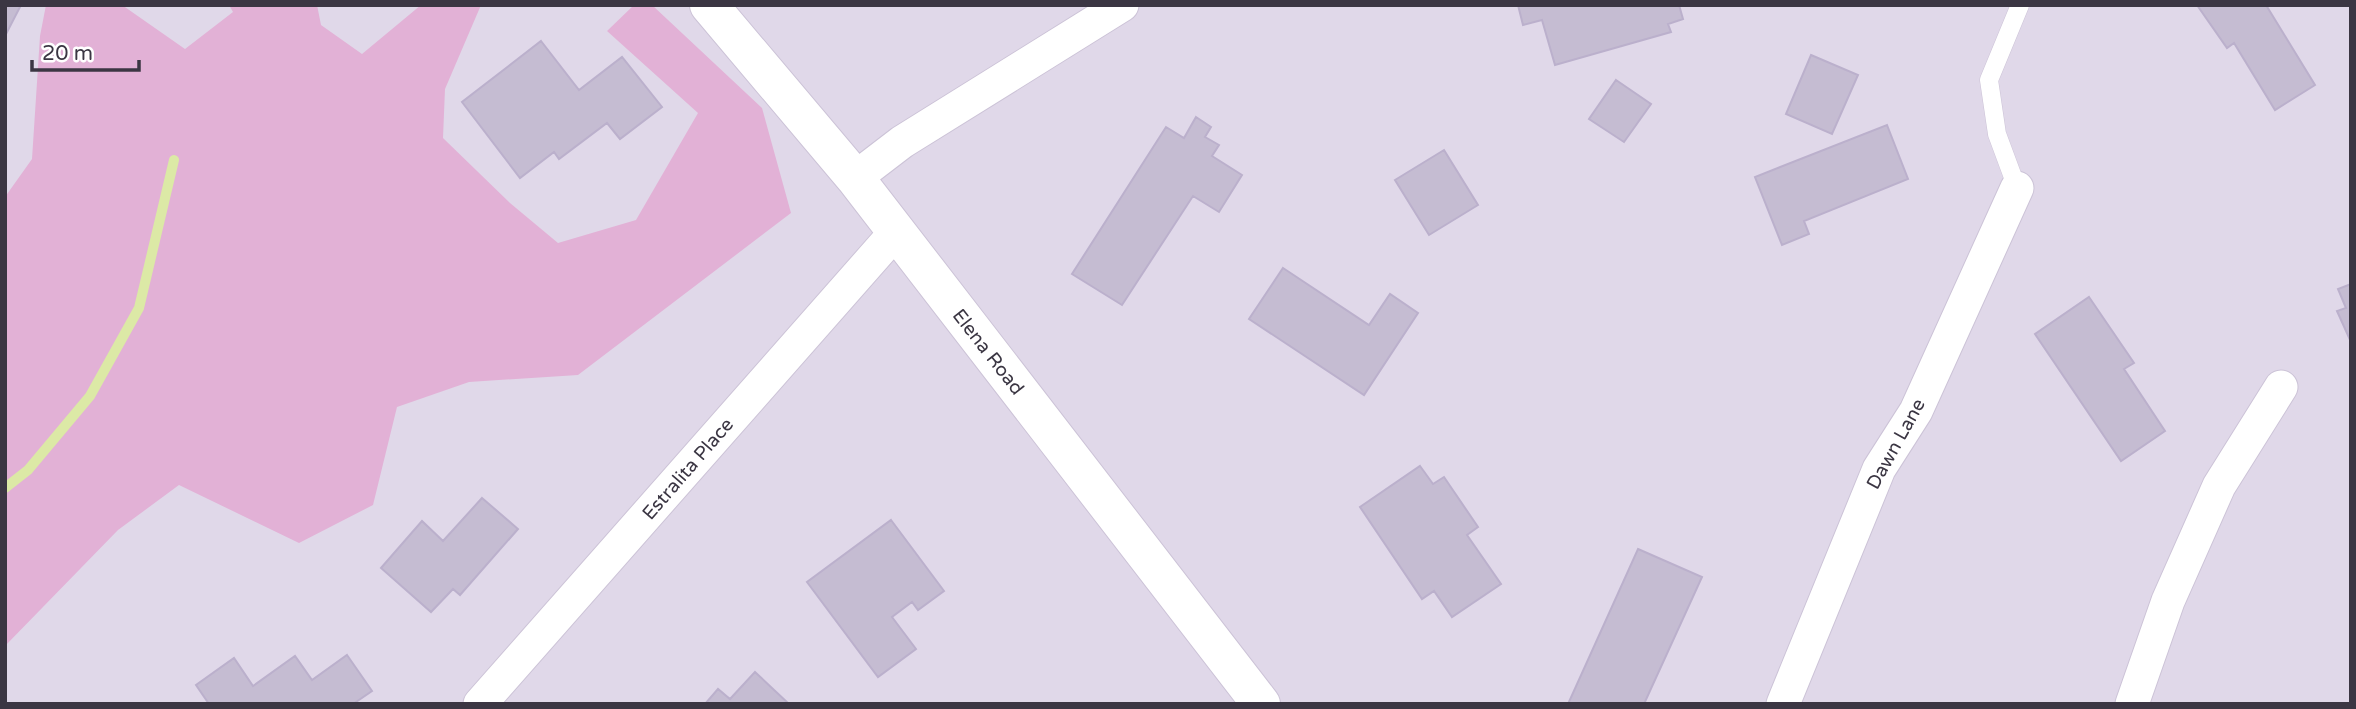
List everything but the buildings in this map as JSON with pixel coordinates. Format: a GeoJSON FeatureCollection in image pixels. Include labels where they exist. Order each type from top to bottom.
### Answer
{"type":"FeatureCollection","features":[{"type":"Feature","properties":{"kind":"street","name":"Elena Road"},"geometry":{"type":"LineString","coordinates":[[709,5],[855,178],[1261,704]]}},
{"type":"Feature","properties":{"kind":"street"},"geometry":{"type":"LineString","coordinates":[[855,178],[902,142],[1122,5]]}},
{"type":"Feature","properties":{"kind":"street","name":"Dawn Lane"},"geometry":{"type":"LineString","coordinates":[[1783,704],[1879,469],[1916,411],[2017,188]]}},
{"type":"Feature","properties":{"kind":"street","name":"Estralita Place"},"geometry":{"type":"LineString","coordinates":[[480,704],[895,233]]}},
{"type":"Feature","properties":{"kind":"street"},"geometry":{"type":"LineString","coordinates":[[2132,704],[2168,601],[2219,486],[2281,387]]}},
{"type":"Feature","properties":{"kind":"lane"},"geometry":{"type":"LineString","coordinates":[[2017,188],[1997,134],[1989,80],[2020,5]]}},
{"type":"Feature","properties":{"kind":"shaded area"},"geometry":{"type":"Polygon","coordinates":[[[5,5],[2351,5],[2351,704],[5,704],[5,5]]]}},
{"type":"Feature","properties":{"kind":"shaded area"},"geometry":{"type":"Polygon","coordinates":[[[46,5],[122,5],[185,49],[233,12],[229,5],[317,5],[321,25],[362,54],[421,5],[481,5],[445,89],[443,138],[510,203],[558,243],[636,220],[698,113],[607,31],[634,5],[652,5],[762,108],[791,213],[578,375],[469,382],[397,407],[373,505],[299,543],[179,485],[118,530],[5,646],[5,197],[32,159],[40,36],[46,5]]]}},
{"type":"Feature","properties":{"kind":"waterway"},"geometry":{"type":"LineString","coordinates":[[5,488],[28,470],[90,396],[139,308],[174,160]]}}]}
